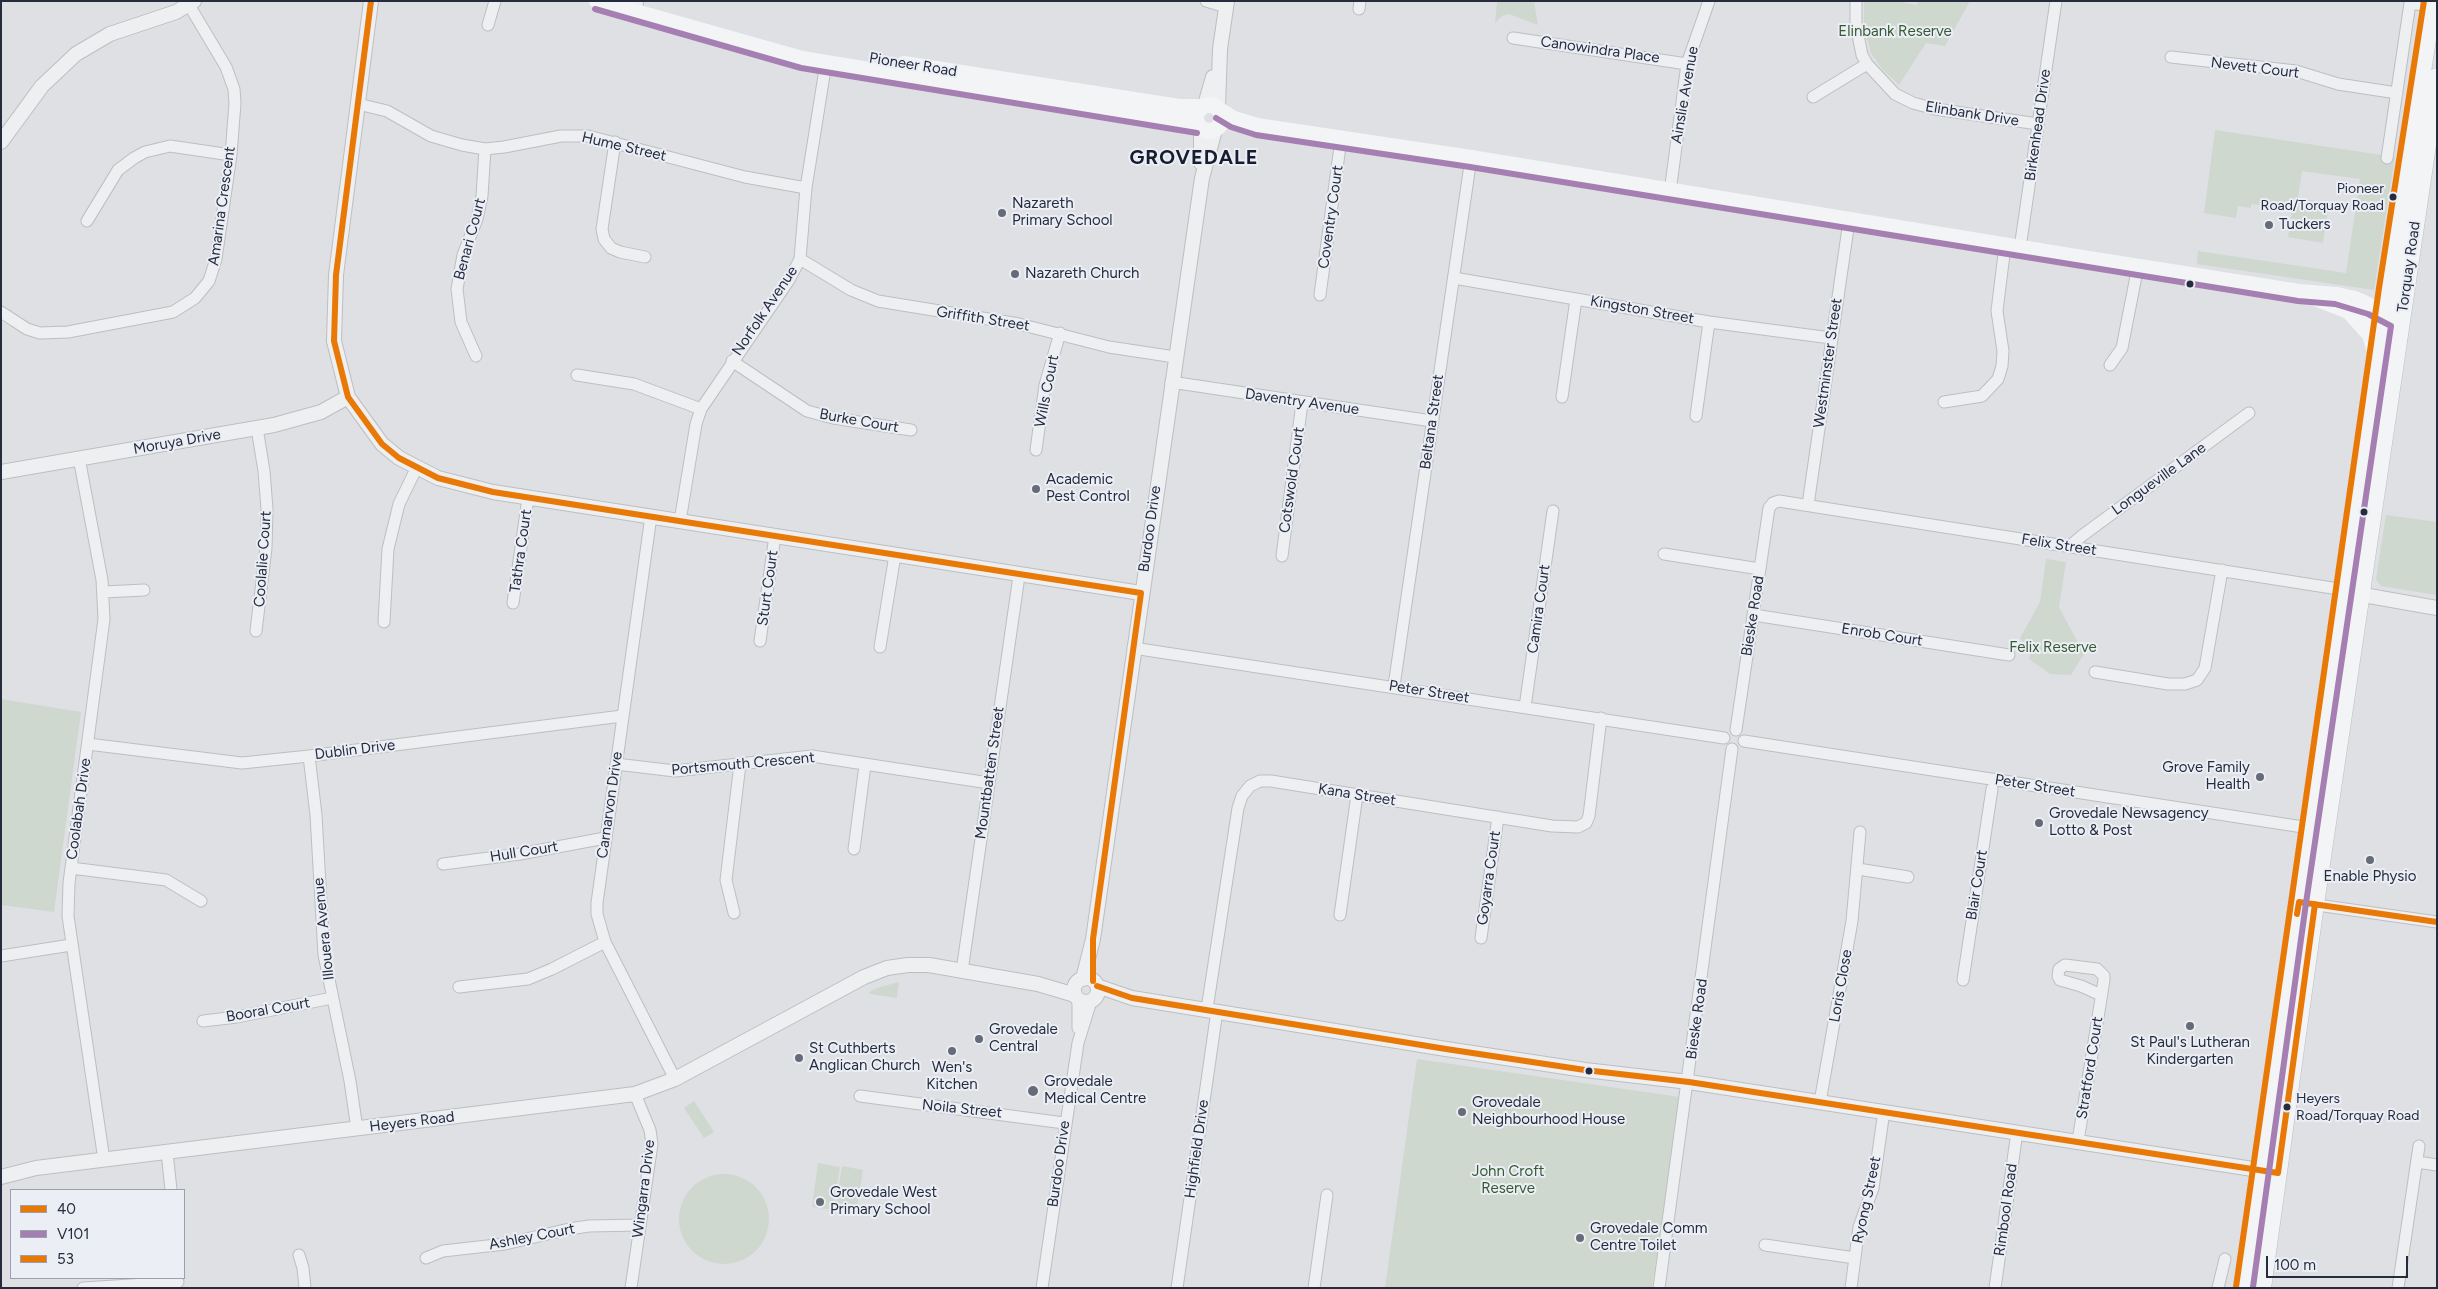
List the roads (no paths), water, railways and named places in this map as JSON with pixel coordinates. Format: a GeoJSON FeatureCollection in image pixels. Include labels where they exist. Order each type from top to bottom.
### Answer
{"type":"FeatureCollection","features":[{"type":"Feature","properties":{"kind":"main road","name":"Pioneer Road"},"geometry":{"type":"LineString","coordinates":[[597,1],[634,4],[826,57],[1208,128],[1257,126]]}},
{"type":"Feature","properties":{"kind":"main road","name":"Torquay Road"},"geometry":{"type":"LineString","coordinates":[[2352,593],[2378,360],[2392,322],[2388,289],[2434,5]]}},
{"type":"Feature","properties":{"kind":"main road","name":"Pioneer Road"},"geometry":{"type":"LineString","coordinates":[[826,57],[1175,106],[1211,108],[1234,119],[1257,126],[1471,158],[1849,221],[2299,292],[2342,302],[2369,319],[2392,322]]}},
{"type":"Feature","properties":{"kind":"main road","name":"Torquay Road"},"geometry":{"type":"LineString","coordinates":[[2262,1288],[2270,1171],[2307,903],[2392,322],[2437,77]]}},
{"type":"Feature","properties":{"kind":"main road"},"geometry":{"type":"LineString","coordinates":[[1211,108],[1222,123],[1208,128],[1196,118],[1211,108]]}},
{"type":"Feature","properties":{"kind":"main road"},"geometry":{"type":"LineString","coordinates":[[2378,360],[2367,330],[2342,302],[2370,296],[2388,289]]}},
{"type":"Feature","properties":{"kind":"main road"},"geometry":{"type":"LineString","coordinates":[[2378,360],[2389,342],[2392,322]]}},
{"type":"Feature","properties":{"kind":"main road","name":"Torquay Road"},"geometry":{"type":"LineString","coordinates":[[2245,1288],[2270,1171]]}},
{"type":"Feature","properties":{"kind":"street"},"geometry":{"type":"LineString","coordinates":[[371,1],[335,299],[334,341],[348,397],[358,415],[382,444],[416,469],[463,486],[1019,576],[1141,593]]}},
{"type":"Feature","properties":{"kind":"street"},"geometry":{"type":"LineString","coordinates":[[488,25],[495,1]]}},
{"type":"Feature","properties":{"kind":"street"},"geometry":{"type":"LineString","coordinates":[[1206,1],[1226,4],[1211,108]]}},
{"type":"Feature","properties":{"kind":"street","name":"Ainslie Avenue"},"geometry":{"type":"LineString","coordinates":[[1670,192],[1687,64],[1709,1]]}},
{"type":"Feature","properties":{"kind":"street","name":"Elinbank Drive"},"geometry":{"type":"LineString","coordinates":[[1856,1],[1858,43],[1867,64],[1895,94],[1913,103],[2038,124]]}},
{"type":"Feature","properties":{"kind":"street","name":"Birkenhead Drive"},"geometry":{"type":"LineString","coordinates":[[1944,402],[1982,396],[1998,379],[2002,366],[2003,352],[1997,311],[2013,247],[2038,124],[2053,2]]}},
{"type":"Feature","properties":{"kind":"street"},"geometry":{"type":"LineString","coordinates":[[2387,158],[2411,2],[2434,5]]}},
{"type":"Feature","properties":{"kind":"street"},"geometry":{"type":"LineString","coordinates":[[1,142],[42,86],[76,54],[110,34],[170,14],[192,3]]}},
{"type":"Feature","properties":{"kind":"street","name":"Amarina Crescent"},"geometry":{"type":"LineString","coordinates":[[1,312],[27,329],[53,334],[155,317],[185,306],[203,290],[213,272],[231,154],[235,103],[231,77],[192,3]]}},
{"type":"Feature","properties":{"kind":"street","name":"Canowindra Place"},"geometry":{"type":"LineString","coordinates":[[1513,38],[1687,64]]}},
{"type":"Feature","properties":{"kind":"street","name":"Norfolk Avenue"},"geometry":{"type":"LineString","coordinates":[[680,521],[696,424],[701,409],[789,280],[800,259],[806,188],[826,57]]}},
{"type":"Feature","properties":{"kind":"street","name":"Nevett Court"},"geometry":{"type":"LineString","coordinates":[[2171,57],[2296,71],[2338,84],[2397,93]]}},
{"type":"Feature","properties":{"kind":"street"},"geometry":{"type":"LineString","coordinates":[[1813,97],[1867,64]]}},
{"type":"Feature","properties":{"kind":"street","name":"Hume Street"},"geometry":{"type":"LineString","coordinates":[[358,104],[387,111],[439,138],[485,148],[512,146],[573,135],[588,136],[746,177],[806,188]]}},
{"type":"Feature","properties":{"kind":"street","name":"Burdoo Drive"},"geometry":{"type":"LineString","coordinates":[[1042,1288],[1064,1123],[1086,990],[1208,128]]}},
{"type":"Feature","properties":{"kind":"street","name":"Coventry Court"},"geometry":{"type":"LineString","coordinates":[[1320,295],[1341,139]]}},
{"type":"Feature","properties":{"kind":"street"},"geometry":{"type":"LineString","coordinates":[[615,142],[602,229],[604,239],[611,248],[620,252],[645,257]]}},
{"type":"Feature","properties":{"kind":"street"},"geometry":{"type":"LineString","coordinates":[[87,221],[118,170],[145,152],[170,146],[231,154]]}},
{"type":"Feature","properties":{"kind":"street","name":"Benari Court"},"geometry":{"type":"LineString","coordinates":[[476,356],[461,322],[457,289],[463,255],[477,219],[482,196],[485,148]]}},
{"type":"Feature","properties":{"kind":"street","name":"Beltana Street"},"geometry":{"type":"LineString","coordinates":[[1394,686],[1471,158]]}},
{"type":"Feature","properties":{"kind":"street","name":"Westminster Street"},"geometry":{"type":"LineString","coordinates":[[1808,505],[1849,221]]}},
{"type":"Feature","properties":{"kind":"street","name":"Griffith Street"},"geometry":{"type":"LineString","coordinates":[[800,259],[857,294],[878,302],[1019,324],[1060,332],[1109,347],[1174,358]]}},
{"type":"Feature","properties":{"kind":"street"},"geometry":{"type":"LineString","coordinates":[[2110,365],[2122,348],[2138,266]]}},
{"type":"Feature","properties":{"kind":"street","name":"Kingston Street"},"geometry":{"type":"LineString","coordinates":[[1454,278],[1709,322],[1831,338]]}},
{"type":"Feature","properties":{"kind":"street"},"geometry":{"type":"LineString","coordinates":[[1562,397],[1576,299]]}},
{"type":"Feature","properties":{"kind":"street"},"geometry":{"type":"LineString","coordinates":[[1696,416],[1709,322]]}},
{"type":"Feature","properties":{"kind":"street","name":"Wills Court"},"geometry":{"type":"LineString","coordinates":[[1036,450],[1046,385],[1060,332]]}},
{"type":"Feature","properties":{"kind":"street","name":"Burke Court"},"geometry":{"type":"LineString","coordinates":[[732,361],[807,411],[833,418],[911,430]]}},
{"type":"Feature","properties":{"kind":"street"},"geometry":{"type":"LineString","coordinates":[[577,375],[634,384],[701,409]]}},
{"type":"Feature","properties":{"kind":"street","name":"Daventry Avenue"},"geometry":{"type":"LineString","coordinates":[[1171,382],[1432,421]]}},
{"type":"Feature","properties":{"kind":"street","name":"Moruya Drive"},"geometry":{"type":"LineString","coordinates":[[1,472],[257,428],[307,417],[338,404],[348,397]]}},
{"type":"Feature","properties":{"kind":"street","name":"Cotswold Court"},"geometry":{"type":"LineString","coordinates":[[1282,556],[1302,403]]}},
{"type":"Feature","properties":{"kind":"street","name":"Longueville Lane"},"geometry":{"type":"LineString","coordinates":[[2070,546],[2083,534],[2249,413]]}},
{"type":"Feature","properties":{"kind":"street","name":"Coolalie Court"},"geometry":{"type":"LineString","coordinates":[[256,631],[266,548],[267,509],[264,471],[257,428]]}},
{"type":"Feature","properties":{"kind":"street","name":"Coolabah Drive"},"geometry":{"type":"LineString","coordinates":[[79,458],[104,592],[104,619],[71,868],[68,916],[104,1160]]}},
{"type":"Feature","properties":{"kind":"street"},"geometry":{"type":"LineString","coordinates":[[384,622],[388,549],[400,504],[416,469]]}},
{"type":"Feature","properties":{"kind":"street","name":"Tathra Court"},"geometry":{"type":"LineString","coordinates":[[514,604],[528,498]]}},
{"type":"Feature","properties":{"kind":"street","name":"Felix Street"},"geometry":{"type":"LineString","coordinates":[[1773,503],[1779,501],[1808,505],[2222,570],[2352,593]]}},
{"type":"Feature","properties":{"kind":"street","name":"Bieske Road"},"geometry":{"type":"LineString","coordinates":[[1736,730],[1769,508],[1773,503]]}},
{"type":"Feature","properties":{"kind":"street","name":"Camira Court"},"geometry":{"type":"LineString","coordinates":[[1524,707],[1552,511]]}},
{"type":"Feature","properties":{"kind":"street","name":"Carnarvon Drive"},"geometry":{"type":"LineString","coordinates":[[651,516],[605,838],[597,914],[605,942],[675,1079]]}},
{"type":"Feature","properties":{"kind":"street","name":"Sturt Court"},"geometry":{"type":"LineString","coordinates":[[760,641],[775,536]]}},
{"type":"Feature","properties":{"kind":"street"},"geometry":{"type":"LineString","coordinates":[[1664,554],[1760,569]]}},
{"type":"Feature","properties":{"kind":"street"},"geometry":{"type":"LineString","coordinates":[[880,647],[895,555]]}},
{"type":"Feature","properties":{"kind":"street"},"geometry":{"type":"LineString","coordinates":[[2095,672],[2168,684],[2185,684],[2197,680],[2205,668],[2222,570]]}},
{"type":"Feature","properties":{"kind":"street","name":"Mountbatten Street"},"geometry":{"type":"LineString","coordinates":[[959,971],[1019,576]]}},
{"type":"Feature","properties":{"kind":"street"},"geometry":{"type":"LineString","coordinates":[[104,592],[144,590]]}},
{"type":"Feature","properties":{"kind":"street"},"geometry":{"type":"LineString","coordinates":[[2352,593],[2437,608]]}},
{"type":"Feature","properties":{"kind":"street","name":"Enrob Court"},"geometry":{"type":"LineString","coordinates":[[1754,615],[2009,654]]}},
{"type":"Feature","properties":{"kind":"street","name":"Peter Street"},"geometry":{"type":"LineString","coordinates":[[1134,648],[1394,686],[1724,738]]}},
{"type":"Feature","properties":{"kind":"street","name":"Dublin Drive"},"geometry":{"type":"LineString","coordinates":[[88,744],[242,762],[309,756],[622,716]]}},
{"type":"Feature","properties":{"kind":"street","name":"Kana Street"},"geometry":{"type":"LineString","coordinates":[[1212,1010],[1238,808],[1242,796],[1250,786],[1260,782],[1271,781],[1552,826],[1578,827],[1586,823],[1589,816],[1601,718]]}},
{"type":"Feature","properties":{"kind":"street"},"geometry":{"type":"LineString","coordinates":[[1736,730],[1743,734],[1744,741],[1741,747],[1732,749],[1726,746],[1724,738],[1729,731],[1736,730]]}},
{"type":"Feature","properties":{"kind":"street","name":"Peter Street"},"geometry":{"type":"LineString","coordinates":[[1744,741],[2318,829]]}},
{"type":"Feature","properties":{"kind":"street","name":"Bieske Road"},"geometry":{"type":"LineString","coordinates":[[1659,1288],[1689,1082],[1732,749]]}},
{"type":"Feature","properties":{"kind":"street","name":"Illouera Avenue"},"geometry":{"type":"LineString","coordinates":[[309,756],[316,815],[322,932],[332,998],[350,1081],[357,1129]]}},
{"type":"Feature","properties":{"kind":"street","name":"Portsmouth Crescent"},"geometry":{"type":"LineString","coordinates":[[616,764],[676,771],[812,756],[989,783]]}},
{"type":"Feature","properties":{"kind":"street"},"geometry":{"type":"LineString","coordinates":[[734,914],[726,880],[740,764]]}},
{"type":"Feature","properties":{"kind":"street"},"geometry":{"type":"LineString","coordinates":[[854,850],[865,765]]}},
{"type":"Feature","properties":{"kind":"street","name":"Blair Court"},"geometry":{"type":"LineString","coordinates":[[1963,980],[1992,789]]}},
{"type":"Feature","properties":{"kind":"street"},"geometry":{"type":"LineString","coordinates":[[1340,915],[1357,795]]}},
{"type":"Feature","properties":{"kind":"street","name":"Goyarra Court"},"geometry":{"type":"LineString","coordinates":[[1481,938],[1498,817]]}},
{"type":"Feature","properties":{"kind":"street","name":"Loris Close"},"geometry":{"type":"LineString","coordinates":[[1820,1102],[1851,929],[1860,832]]}},
{"type":"Feature","properties":{"kind":"street","name":"Hull Court"},"geometry":{"type":"LineString","coordinates":[[443,864],[520,854],[605,838]]}},
{"type":"Feature","properties":{"kind":"street"},"geometry":{"type":"LineString","coordinates":[[71,868],[166,880],[201,901]]}},
{"type":"Feature","properties":{"kind":"street"},"geometry":{"type":"LineString","coordinates":[[1858,869],[1908,877]]}},
{"type":"Feature","properties":{"kind":"street"},"geometry":{"type":"LineString","coordinates":[[2307,903],[2437,922]]}},
{"type":"Feature","properties":{"kind":"street"},"geometry":{"type":"LineString","coordinates":[[460,987],[528,979],[552,970],[605,942]]}},
{"type":"Feature","properties":{"kind":"street"},"geometry":{"type":"LineString","coordinates":[[1,956],[71,945]]}},
{"type":"Feature","properties":{"kind":"street","name":"Heyers Road"},"geometry":{"type":"LineString","coordinates":[[1,1177],[36,1168],[635,1094],[675,1079],[806,1010],[889,974],[909,971],[959,971],[1566,1067],[1689,1082],[2270,1171]]}},
{"type":"Feature","properties":{"kind":"street","name":"Stratford Court"},"geometry":{"type":"LineString","coordinates":[[2078,1141],[2101,995]]}},
{"type":"Feature","properties":{"kind":"street","name":"Booral Court"},"geometry":{"type":"LineString","coordinates":[[203,1020],[272,1011],[332,998]]}},
{"type":"Feature","properties":{"kind":"street","name":"Highfield Drive"},"geometry":{"type":"LineString","coordinates":[[1176,1288],[1212,1010]]}},
{"type":"Feature","properties":{"kind":"street","name":"Wingarra Drive"},"geometry":{"type":"LineString","coordinates":[[631,1288],[652,1135],[635,1094]]}},
{"type":"Feature","properties":{"kind":"street","name":"Noila Street"},"geometry":{"type":"LineString","coordinates":[[860,1096],[1064,1123]]}},
{"type":"Feature","properties":{"kind":"street","name":"Ryong Street"},"geometry":{"type":"LineString","coordinates":[[1851,1288],[1859,1227],[1873,1188],[1884,1111]]}},
{"type":"Feature","properties":{"kind":"street","name":"Rimbool Road"},"geometry":{"type":"LineString","coordinates":[[1995,1288],[2017,1132]]}},
{"type":"Feature","properties":{"kind":"street"},"geometry":{"type":"LineString","coordinates":[[2398,1288],[2419,1146]]}},
{"type":"Feature","properties":{"kind":"street"},"geometry":{"type":"LineString","coordinates":[[167,1152],[171,1189]]}},
{"type":"Feature","properties":{"kind":"street"},"geometry":{"type":"LineString","coordinates":[[2417,1162],[2437,1165]]}},
{"type":"Feature","properties":{"kind":"street"},"geometry":{"type":"LineString","coordinates":[[1314,1288],[1327,1195]]}},
{"type":"Feature","properties":{"kind":"street","name":"Ashley Court"},"geometry":{"type":"LineString","coordinates":[[426,1258],[443,1251],[506,1244],[569,1229],[589,1226],[640,1225]]}},
{"type":"Feature","properties":{"kind":"street"},"geometry":{"type":"LineString","coordinates":[[1765,1245],[1855,1258]]}},
{"type":"Feature","properties":{"kind":"street"},"geometry":{"type":"LineString","coordinates":[[299,1255],[303,1268],[305,1288]]}},
{"type":"Feature","properties":{"kind":"street"},"geometry":{"type":"LineString","coordinates":[[2218,1288],[2225,1259]]}},
{"type":"Feature","properties":{"kind":"street"},"geometry":{"type":"LineString","coordinates":[[83,1288],[178,1283]]}},
{"type":"Feature","properties":{"kind":"place","name":"Pioneer Road/Torquay Road"},"geometry":{"type":"Point","coordinates":[2393,197]}},
{"type":"Feature","properties":{"kind":"place","name":"Nazareth Primary School"},"geometry":{"type":"Point","coordinates":[1002,213]}},
{"type":"Feature","properties":{"kind":"place","name":"Tuckers"},"geometry":{"type":"Point","coordinates":[2269,225]}},
{"type":"Feature","properties":{"kind":"place","name":"Nazareth Church"},"geometry":{"type":"Point","coordinates":[1015,274]}},
{"type":"Feature","properties":{"kind":"place","name":"Academic Pest Control"},"geometry":{"type":"Point","coordinates":[1036,489]}},
{"type":"Feature","properties":{"kind":"place","name":"Grove Family Health"},"geometry":{"type":"Point","coordinates":[2260,777]}},
{"type":"Feature","properties":{"kind":"place","name":"Grovedale Newsagency Lotto & Post"},"geometry":{"type":"Point","coordinates":[2039,823]}},
{"type":"Feature","properties":{"kind":"place","name":"Enable Physio"},"geometry":{"type":"Point","coordinates":[2370,860]}},
{"type":"Feature","properties":{"kind":"place","name":"St Paul's Lutheran Kindergarten"},"geometry":{"type":"Point","coordinates":[2190,1026]}},
{"type":"Feature","properties":{"kind":"place","name":"Grovedale Central"},"geometry":{"type":"Point","coordinates":[979,1039]}},
{"type":"Feature","properties":{"kind":"place","name":"Wen's Kitchen"},"geometry":{"type":"Point","coordinates":[952,1051]}},
{"type":"Feature","properties":{"kind":"place","name":"St Cuthberts Anglican Church"},"geometry":{"type":"Point","coordinates":[799,1058]}},
{"type":"Feature","properties":{"kind":"place","name":"Grovedale Medical Centre"},"geometry":{"type":"Point","coordinates":[1033,1091]}},
{"type":"Feature","properties":{"kind":"place","name":"Heyers Road/Torquay Road"},"geometry":{"type":"Point","coordinates":[2287,1107]}},
{"type":"Feature","properties":{"kind":"place","name":"Grovedale Neighbourhood House"},"geometry":{"type":"Point","coordinates":[1462,1112]}},
{"type":"Feature","properties":{"kind":"place","name":"Grovedale West Primary School"},"geometry":{"type":"Point","coordinates":[820,1202]}},
{"type":"Feature","properties":{"kind":"place","name":"Grovedale Comm Centre Toilet"},"geometry":{"type":"Point","coordinates":[1580,1238]}},
{"type":"Feature","properties":{"kind":"district","name":"GROVEDALE"},"geometry":{"type":"Point","coordinates":[1194,158]}},
{"type":"Feature","properties":{"kind":"park label","name":"Elinbank Reserve"},"geometry":{"type":"Point","coordinates":[1895,32]}},
{"type":"Feature","properties":{"kind":"park label","name":"Felix Reserve"},"geometry":{"type":"Point","coordinates":[2053,648]}},
{"type":"Feature","properties":{"kind":"park label","name":"John Croft Reserve"},"geometry":{"type":"Point","coordinates":[1508,1180]}}]}
